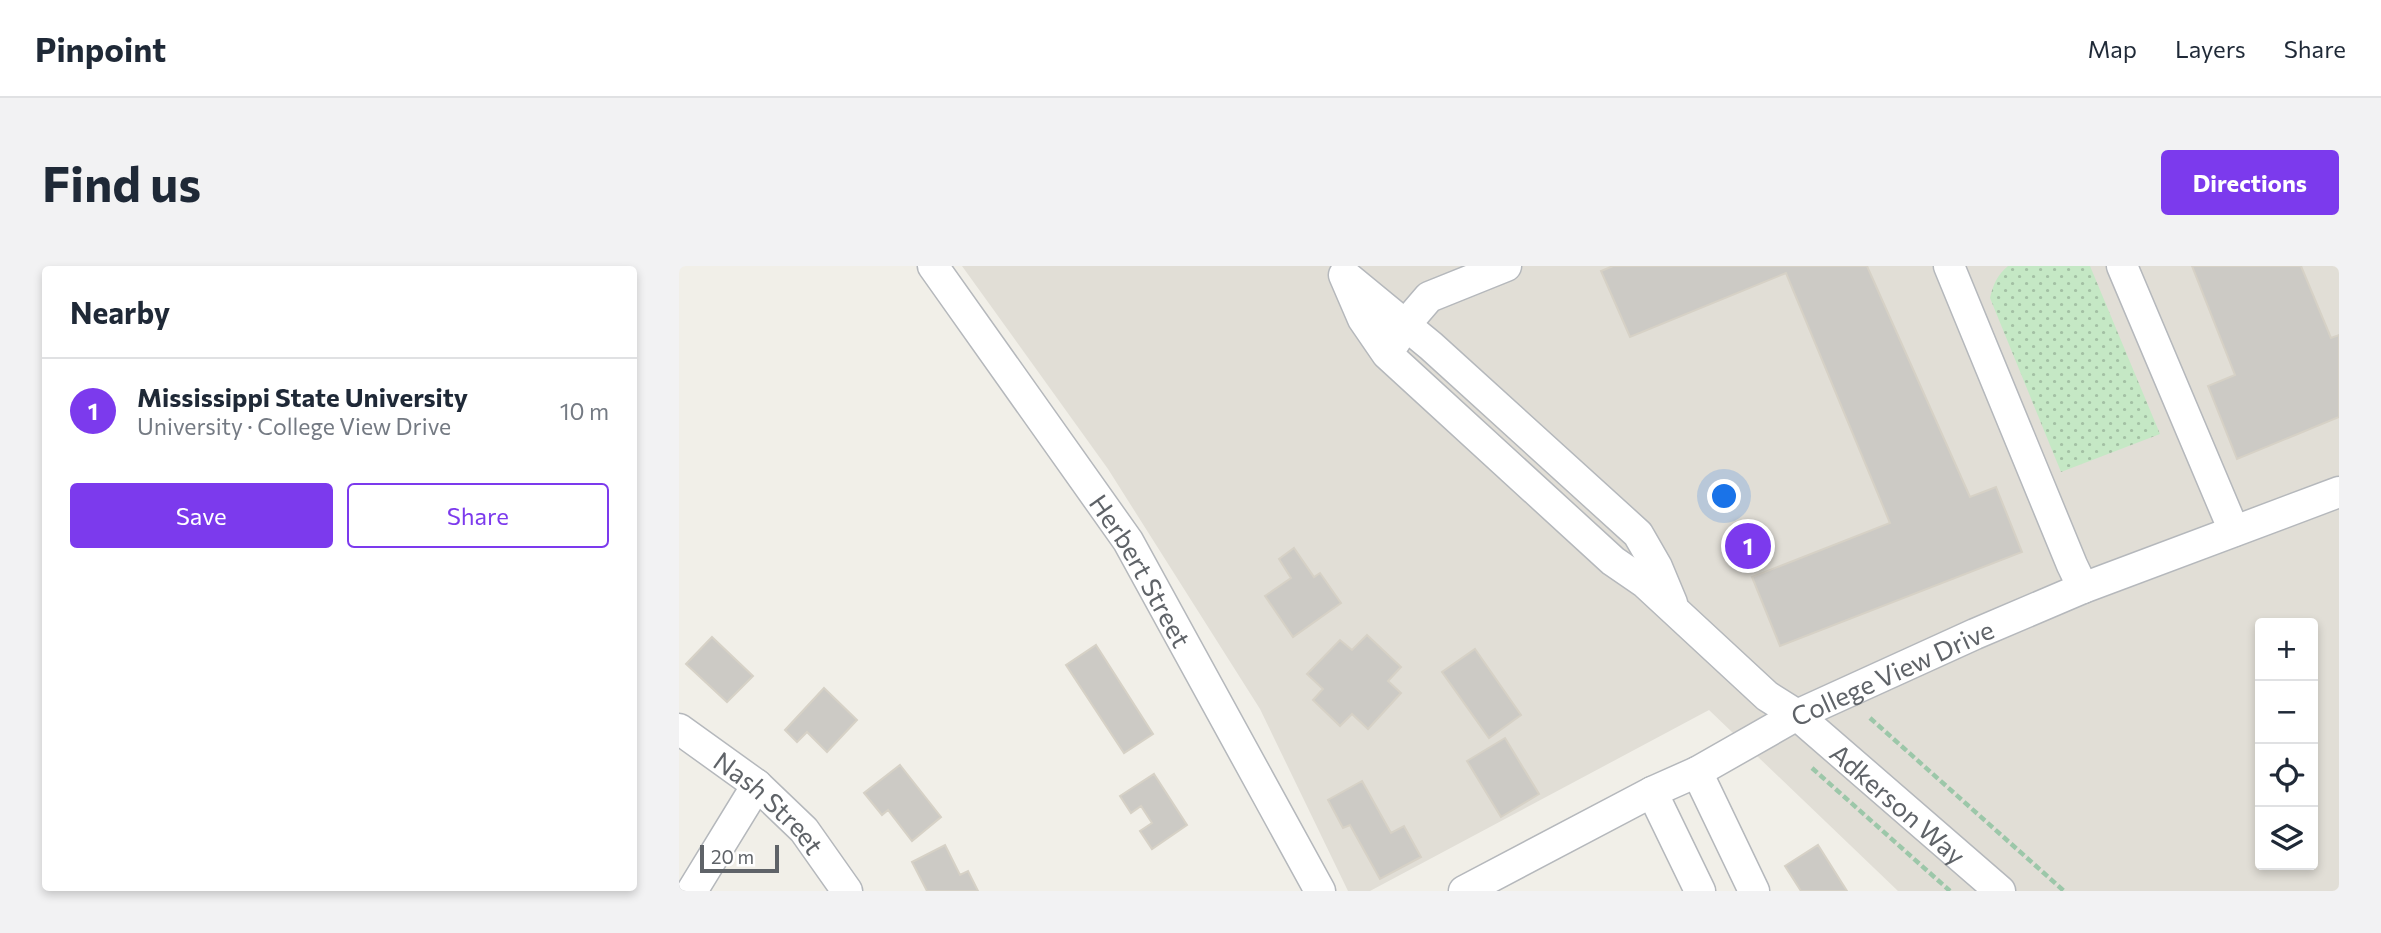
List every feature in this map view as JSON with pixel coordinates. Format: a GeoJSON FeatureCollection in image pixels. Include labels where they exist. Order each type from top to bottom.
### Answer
{"type":"FeatureCollection","features":[{"type":"Feature","properties":{"kind":"street","name":"Herbert Street"},"geometry":{"type":"LineString","coordinates":[[933,266],[1128,541],[1320,891]]}},
{"type":"Feature","properties":{"kind":"street"},"geometry":{"type":"LineString","coordinates":[[1387,354],[1405,325],[1429,297],[1506,266]]}},
{"type":"Feature","properties":{"kind":"street"},"geometry":{"type":"LineString","coordinates":[[1949,266],[2072,565],[2084,588]]}},
{"type":"Feature","properties":{"kind":"street"},"geometry":{"type":"LineString","coordinates":[[2122,266],[2234,531]]}},
{"type":"Feature","properties":{"kind":"street"},"geometry":{"type":"LineString","coordinates":[[1341,270],[1638,534],[1657,567],[1676,613]]}},
{"type":"Feature","properties":{"kind":"street","name":"Adkerson Way"},"geometry":{"type":"LineString","coordinates":[[1341,270],[1363,319],[1387,354],[1613,561],[1645,583],[1767,696],[1797,715],[2000,891]]}},
{"type":"Feature","properties":{"kind":"street","name":"College View Drive"},"geometry":{"type":"LineString","coordinates":[[1464,891],[1653,792],[1697,772],[1797,715],[2084,588],[2339,492]]}},
{"type":"Feature","properties":{"kind":"street","name":"Nash Street"},"geometry":{"type":"LineString","coordinates":[[679,729],[757,785],[804,830],[848,891]]}},
{"type":"Feature","properties":{"kind":"street"},"geometry":{"type":"LineString","coordinates":[[1697,772],[1753,891]]}},
{"type":"Feature","properties":{"kind":"street"},"geometry":{"type":"LineString","coordinates":[[692,891],[757,785]]}},
{"type":"Feature","properties":{"kind":"street"},"geometry":{"type":"LineString","coordinates":[[1653,792],[1700,891]]}},
{"type":"Feature","properties":{"kind":"path"},"geometry":{"type":"LineString","coordinates":[[1870,718],[2064,891]]}},
{"type":"Feature","properties":{"kind":"path"},"geometry":{"type":"LineString","coordinates":[[1803,760],[1951,891]]}},
{"type":"Feature","properties":{"kind":"shaded area"},"geometry":{"type":"Polygon","coordinates":[[[962,266],[2339,266],[2339,891],[1898,891],[1709,710],[1370,891],[1348,891],[1260,709],[1108,469],[962,266]]]}},
{"type":"Feature","properties":{"kind":"green space"},"geometry":{"type":"Polygon","coordinates":[[[2008,266],[2090,266],[2160,434],[2061,472],[1990,298],[1996,280],[2008,266]]]}},
{"type":"Feature","properties":{"kind":"building"},"geometry":{"type":"Polygon","coordinates":[[[1613,266],[1867,266],[1970,497],[1996,487],[2022,552],[1780,646],[1752,577],[1890,523],[1786,273],[1630,337],[1601,271],[1613,266]]]}},
{"type":"Feature","properties":{"kind":"building"},"geometry":{"type":"Polygon","coordinates":[[[2192,266],[2301,266],[2331,338],[2339,335],[2339,417],[2237,459],[2208,386],[2235,375],[2192,266]]]}},
{"type":"Feature","properties":{"kind":"building"},"geometry":{"type":"Polygon","coordinates":[[[1294,548],[1314,577],[1320,573],[1341,603],[1293,637],[1265,596],[1291,578],[1279,559],[1294,548]]]}},
{"type":"Feature","properties":{"kind":"building"},"geometry":{"type":"Polygon","coordinates":[[[1367,635],[1401,667],[1388,681],[1401,693],[1368,729],[1352,714],[1340,726],[1313,700],[1323,689],[1307,674],[1340,640],[1352,650],[1367,635]]]}},
{"type":"Feature","properties":{"kind":"building"},"geometry":{"type":"Polygon","coordinates":[[[712,637],[753,676],[727,702],[686,664],[712,637]]]}},
{"type":"Feature","properties":{"kind":"building"},"geometry":{"type":"Polygon","coordinates":[[[1096,645],[1153,734],[1124,753],[1066,665],[1096,645]]]}},
{"type":"Feature","properties":{"kind":"building"},"geometry":{"type":"Polygon","coordinates":[[[1475,649],[1521,715],[1489,738],[1442,672],[1475,649]]]}},
{"type":"Feature","properties":{"kind":"building"},"geometry":{"type":"Polygon","coordinates":[[[824,688],[857,720],[827,752],[807,732],[797,742],[785,730],[824,688]]]}},
{"type":"Feature","properties":{"kind":"building"},"geometry":{"type":"Polygon","coordinates":[[[1505,738],[1539,794],[1501,817],[1467,761],[1505,738]]]}},
{"type":"Feature","properties":{"kind":"building"},"geometry":{"type":"Polygon","coordinates":[[[900,765],[941,817],[912,841],[888,810],[882,815],[864,793],[900,765]]]}},
{"type":"Feature","properties":{"kind":"building"},"geometry":{"type":"Polygon","coordinates":[[[1154,774],[1187,825],[1152,849],[1140,831],[1152,823],[1141,806],[1131,813],[1120,796],[1154,774]]]}},
{"type":"Feature","properties":{"kind":"building"},"geometry":{"type":"Polygon","coordinates":[[[1362,781],[1391,833],[1404,826],[1421,857],[1380,879],[1350,825],[1343,828],[1328,800],[1362,781]]]}},
{"type":"Feature","properties":{"kind":"building"},"geometry":{"type":"Polygon","coordinates":[[[945,845],[960,875],[968,871],[978,891],[927,891],[912,862],[945,845]]]}},
{"type":"Feature","properties":{"kind":"building"},"geometry":{"type":"Polygon","coordinates":[[[1818,845],[1847,891],[1801,891],[1785,866],[1818,845]]]}},
{"type":"Feature","properties":{"kind":"place","name":"Mississippi State University"},"geometry":{"type":"Point","coordinates":[1748,546]}}]}
